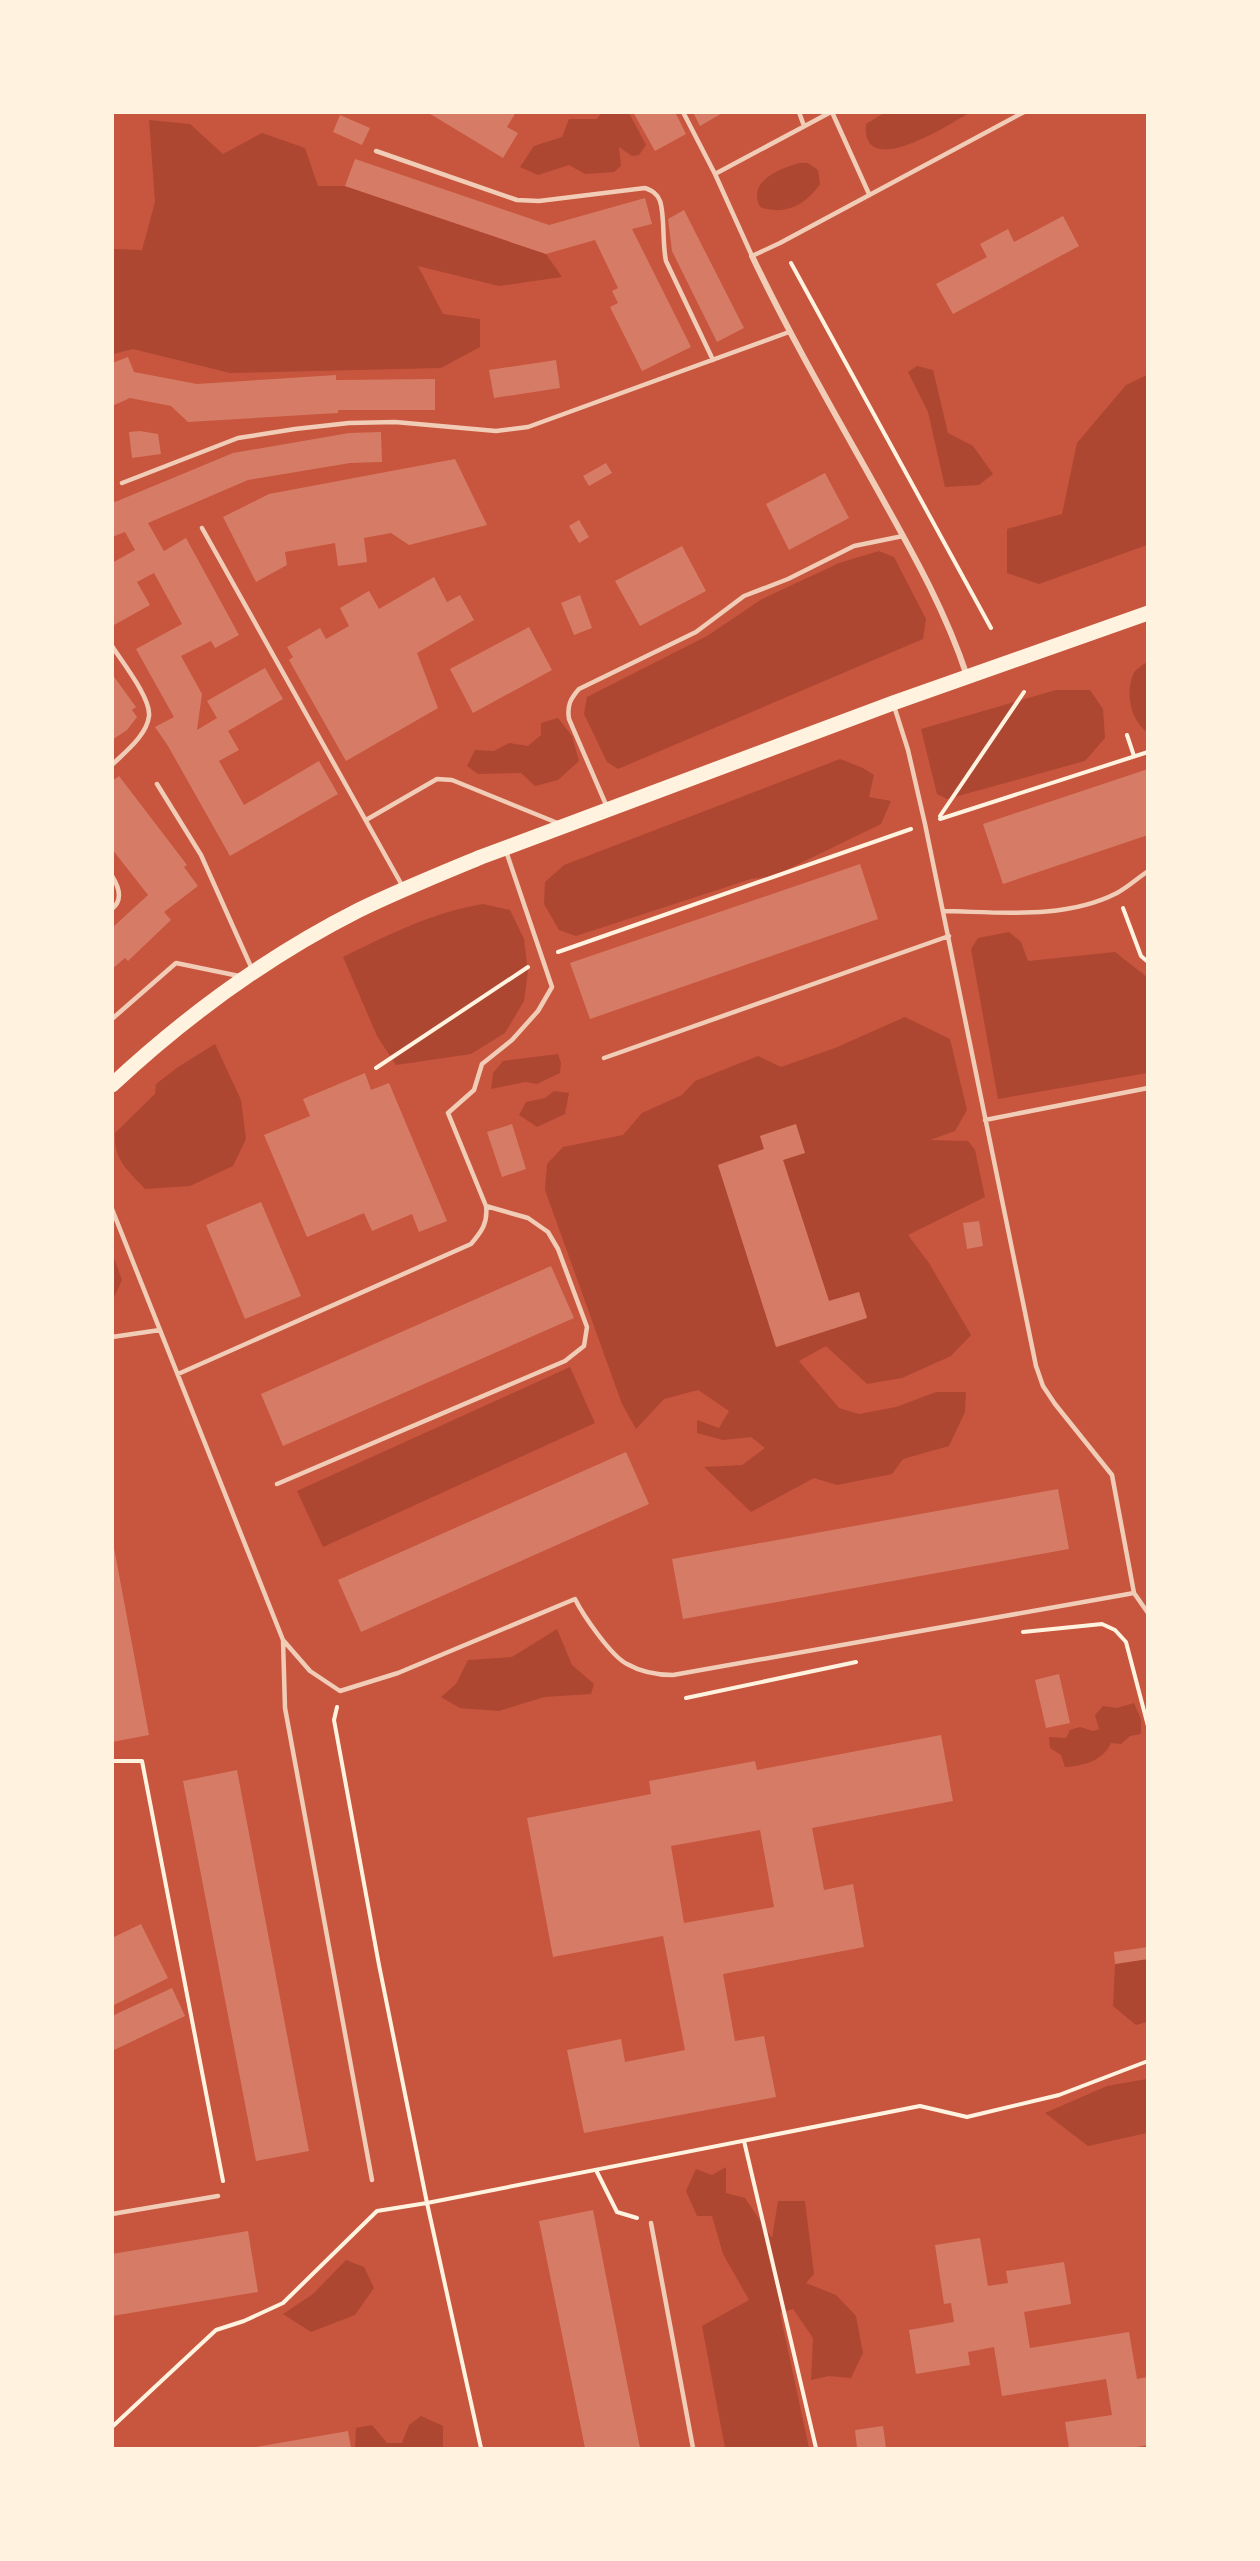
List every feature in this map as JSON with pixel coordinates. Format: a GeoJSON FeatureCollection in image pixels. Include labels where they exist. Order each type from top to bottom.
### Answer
{"type":"FeatureCollection","features":[{"type":"Feature","properties":{"kind":"main road"},"geometry":{"type":"LineString","coordinates":[[112,1085],[153,1047],[249,975],[358,911],[404,889],[505,848],[893,704],[1148,613]]}},
{"type":"Feature","properties":{"kind":"street"},"geometry":{"type":"LineString","coordinates":[[752,256],[789,332],[944,613],[967,677]]}},
{"type":"Feature","properties":{"kind":"lane"},"geometry":{"type":"LineString","coordinates":[[683,112],[715,174],[752,256],[1024,112]]}},
{"type":"Feature","properties":{"kind":"lane"},"geometry":{"type":"LineString","coordinates":[[799,112],[804,126]]}},
{"type":"Feature","properties":{"kind":"lane"},"geometry":{"type":"LineString","coordinates":[[715,174],[831,112],[869,195]]}},
{"type":"Feature","properties":{"kind":"lane"},"geometry":{"type":"LineString","coordinates":[[375,151],[517,200],[539,201],[645,188],[653,191],[659,199],[662,244],[666,261],[713,360]]}},
{"type":"Feature","properties":{"kind":"lane"},"geometry":{"type":"LineString","coordinates":[[122,483],[238,438],[295,429],[349,423],[395,422],[487,430],[528,427],[789,332]]}},
{"type":"Feature","properties":{"kind":"lane"},"geometry":{"type":"LineString","coordinates":[[202,528],[404,889]]}},
{"type":"Feature","properties":{"kind":"lane"},"geometry":{"type":"LineString","coordinates":[[608,810],[569,719],[568,708],[571,697],[579,689],[696,632],[744,596],[788,579],[854,546],[903,536]]}},
{"type":"Feature","properties":{"kind":"lane"},"geometry":{"type":"LineString","coordinates":[[112,646],[143,695],[149,716],[146,727],[137,739],[112,765]]}},
{"type":"Feature","properties":{"kind":"lane"},"geometry":{"type":"LineString","coordinates":[[893,704],[910,759],[949,936],[1036,1366],[1043,1386],[1055,1404],[1112,1475],[1134,1593],[1148,1613]]}},
{"type":"Feature","properties":{"kind":"lane"},"geometry":{"type":"LineString","coordinates":[[366,820],[437,778],[452,780],[565,826]]}},
{"type":"Feature","properties":{"kind":"lane"},"geometry":{"type":"LineString","coordinates":[[157,784],[201,855],[249,975]]}},
{"type":"Feature","properties":{"kind":"lane"},"geometry":{"type":"LineString","coordinates":[[178,1374],[471,1244],[483,1230],[488,1219],[486,1206],[448,1113],[474,1090],[482,1064],[512,1040],[538,1011],[552,987],[505,848]]}},
{"type":"Feature","properties":{"kind":"lane"},"geometry":{"type":"LineString","coordinates":[[943,911],[1019,913],[1070,910],[1117,893],[1148,871]]}},
{"type":"Feature","properties":{"kind":"lane"},"geometry":{"type":"LineString","coordinates":[[112,876],[119,889],[119,899],[112,909]]}},
{"type":"Feature","properties":{"kind":"lane"},"geometry":{"type":"LineString","coordinates":[[604,1058],[949,936]]}},
{"type":"Feature","properties":{"kind":"lane"},"geometry":{"type":"LineString","coordinates":[[112,1019],[176,963],[249,975]]}},
{"type":"Feature","properties":{"kind":"lane"},"geometry":{"type":"LineString","coordinates":[[985,1120],[1148,1088]]}},
{"type":"Feature","properties":{"kind":"lane"},"geometry":{"type":"LineString","coordinates":[[277,1484],[565,1361],[584,1346],[587,1327],[558,1249],[548,1232],[528,1218],[486,1206]]}},
{"type":"Feature","properties":{"kind":"lane"},"geometry":{"type":"LineString","coordinates":[[112,1209],[283,1640],[310,1671],[340,1691],[398,1673],[574,1599],[585,1619],[625,1664],[657,1675],[673,1675],[1134,1593]]}},
{"type":"Feature","properties":{"kind":"lane"},"geometry":{"type":"LineString","coordinates":[[112,1337],[160,1330]]}},
{"type":"Feature","properties":{"kind":"lane"},"geometry":{"type":"LineString","coordinates":[[283,1640],[285,1708],[372,2180]]}},
{"type":"Feature","properties":{"kind":"lane"},"geometry":{"type":"LineString","coordinates":[[112,2214],[218,2196]]}},
{"type":"Feature","properties":{"kind":"lane"},"geometry":{"type":"LineString","coordinates":[[651,2223],[693,2448]]}},
{"type":"Feature","properties":{"kind":"path"},"geometry":{"type":"LineString","coordinates":[[791,263],[991,628]]}},
{"type":"Feature","properties":{"kind":"path"},"geometry":{"type":"LineString","coordinates":[[1024,692],[937,820],[1148,752]]}},
{"type":"Feature","properties":{"kind":"path"},"geometry":{"type":"LineString","coordinates":[[1127,735],[1134,756]]}},
{"type":"Feature","properties":{"kind":"path"},"geometry":{"type":"LineString","coordinates":[[551,955],[915,828]]}},
{"type":"Feature","properties":{"kind":"path"},"geometry":{"type":"LineString","coordinates":[[1117,893],[1141,956],[1148,962]]}},
{"type":"Feature","properties":{"kind":"path"},"geometry":{"type":"LineString","coordinates":[[376,1068],[534,963]]}},
{"type":"Feature","properties":{"kind":"path"},"geometry":{"type":"LineString","coordinates":[[1019,1633],[1102,1624],[1115,1630],[1126,1642],[1148,1726]]}},
{"type":"Feature","properties":{"kind":"path"},"geometry":{"type":"LineString","coordinates":[[686,1698],[858,1662]]}},
{"type":"Feature","properties":{"kind":"path"},"geometry":{"type":"LineString","coordinates":[[340,1691],[334,1720],[379,1965],[427,2203],[481,2448]]}},
{"type":"Feature","properties":{"kind":"path"},"geometry":{"type":"LineString","coordinates":[[112,1761],[142,1761],[224,2186]]}},
{"type":"Feature","properties":{"kind":"path"},"geometry":{"type":"LineString","coordinates":[[112,2427],[216,2331],[283,2303],[377,2211],[920,2106],[968,2117],[1059,2096],[1148,2061]]}},
{"type":"Feature","properties":{"kind":"path"},"geometry":{"type":"LineString","coordinates":[[744,2140],[816,2448]]}},
{"type":"Feature","properties":{"kind":"path"},"geometry":{"type":"LineString","coordinates":[[596,2170],[616,2212],[651,2223]]}},
{"type":"Feature","properties":{"kind":"shaded area"},"geometry":{"type":"Polygon","coordinates":[[[602,112],[629,113],[646,145],[639,155],[632,156],[619,147],[621,166],[614,172],[585,174],[569,165],[538,175],[520,167],[534,146],[562,137],[569,119],[597,119],[602,112]]]}},
{"type":"Feature","properties":{"kind":"shaded area"},"geometry":{"type":"Polygon","coordinates":[[[884,113],[969,113],[927,137],[891,149],[877,148],[868,141],[866,124],[884,113]]]}},
{"type":"Feature","properties":{"kind":"shaded area"},"geometry":{"type":"Polygon","coordinates":[[[149,120],[190,124],[223,154],[262,133],[305,148],[318,186],[345,186],[546,254],[562,277],[499,286],[418,266],[443,314],[480,319],[480,347],[441,368],[230,373],[133,349],[113,354],[113,249],[142,250],[155,202],[149,120]]]}},
{"type":"Feature","properties":{"kind":"shaded area"},"geometry":{"type":"Polygon","coordinates":[[[799,163],[808,163],[818,170],[820,184],[808,198],[786,209],[760,207],[757,198],[761,183],[774,173],[799,163]]]}},
{"type":"Feature","properties":{"kind":"shaded area"},"geometry":{"type":"Polygon","coordinates":[[[917,366],[933,370],[948,433],[973,446],[993,474],[979,485],[945,487],[928,412],[908,372],[917,366]]]}},
{"type":"Feature","properties":{"kind":"shaded area"},"geometry":{"type":"Polygon","coordinates":[[[1147,375],[1147,545],[1039,584],[1007,573],[1007,529],[1062,514],[1077,443],[1126,385],[1147,375]]]}},
{"type":"Feature","properties":{"kind":"shaded area"},"geometry":{"type":"Polygon","coordinates":[[[879,551],[894,557],[926,619],[923,639],[618,769],[607,762],[584,714],[587,697],[707,636],[762,599],[839,563],[879,551]]]}},
{"type":"Feature","properties":{"kind":"shaded area"},"geometry":{"type":"Polygon","coordinates":[[[1147,662],[1147,732],[1133,714],[1130,690],[1134,673],[1147,662]]]}},
{"type":"Feature","properties":{"kind":"shaded area"},"geometry":{"type":"Polygon","coordinates":[[[1056,690],[1090,690],[1103,709],[1105,738],[1085,761],[947,799],[937,794],[921,729],[1056,690]]]}},
{"type":"Feature","properties":{"kind":"shaded area"},"geometry":{"type":"Polygon","coordinates":[[[558,718],[572,736],[579,761],[558,780],[535,786],[521,773],[478,774],[467,766],[475,750],[494,751],[509,743],[528,746],[541,735],[541,723],[558,718]]]}},
{"type":"Feature","properties":{"kind":"shaded area"},"geometry":{"type":"Polygon","coordinates":[[[840,759],[874,775],[869,797],[891,801],[881,824],[774,876],[751,879],[576,936],[559,930],[544,904],[545,882],[564,865],[840,759]]]}},
{"type":"Feature","properties":{"kind":"shaded area"},"geometry":{"type":"Polygon","coordinates":[[[483,904],[510,910],[524,939],[528,971],[524,1001],[505,1033],[471,1054],[396,1065],[377,1036],[343,957],[429,918],[483,904]]]}},
{"type":"Feature","properties":{"kind":"shaded area"},"geometry":{"type":"Polygon","coordinates":[[[1009,932],[1021,942],[1028,961],[1115,952],[1147,977],[1147,1073],[998,1099],[971,949],[978,938],[1009,932]]]}},
{"type":"Feature","properties":{"kind":"shaded area"},"geometry":{"type":"Polygon","coordinates":[[[905,1017],[950,1039],[967,1110],[955,1131],[930,1140],[968,1141],[975,1150],[985,1197],[908,1235],[929,1263],[971,1335],[951,1356],[902,1378],[867,1384],[826,1346],[799,1361],[839,1408],[859,1414],[896,1407],[936,1392],[966,1392],[965,1412],[949,1446],[903,1459],[892,1474],[837,1485],[814,1478],[751,1512],[704,1467],[742,1465],[765,1448],[751,1437],[723,1440],[697,1433],[697,1420],[719,1428],[729,1411],[698,1390],[664,1399],[636,1429],[622,1404],[545,1190],[547,1164],[563,1147],[623,1135],[642,1113],[682,1095],[695,1081],[758,1056],[781,1067],[835,1048],[905,1017]],[[796,1124],[760,1136],[764,1149],[718,1165],[777,1347],[867,1317],[859,1292],[829,1301],[783,1160],[796,1124]]]}},
{"type":"Feature","properties":{"kind":"shaded area"},"geometry":{"type":"Polygon","coordinates":[[[215,1044],[241,1100],[246,1139],[233,1166],[190,1186],[145,1189],[119,1158],[115,1133],[155,1094],[156,1084],[215,1044]]]}},
{"type":"Feature","properties":{"kind":"shaded area"},"geometry":{"type":"Polygon","coordinates":[[[558,1054],[561,1063],[560,1073],[537,1084],[525,1082],[491,1089],[493,1073],[503,1061],[558,1054]]]}},
{"type":"Feature","properties":{"kind":"shaded area"},"geometry":{"type":"Polygon","coordinates":[[[554,1091],[569,1093],[565,1114],[537,1127],[519,1115],[526,1102],[545,1098],[554,1091]]]}},
{"type":"Feature","properties":{"kind":"shaded area"},"geometry":{"type":"Polygon","coordinates":[[[112,1252],[122,1280],[113,1300],[112,1300],[112,1252]]]}},
{"type":"Feature","properties":{"kind":"shaded area"},"geometry":{"type":"Polygon","coordinates":[[[570,1367],[595,1423],[323,1547],[297,1491],[570,1367]]]}},
{"type":"Feature","properties":{"kind":"shaded area"},"geometry":{"type":"Polygon","coordinates":[[[557,1629],[572,1665],[594,1684],[591,1694],[544,1697],[499,1711],[460,1708],[441,1697],[456,1684],[468,1660],[512,1657],[557,1629]]]}},
{"type":"Feature","properties":{"kind":"shaded area"},"geometry":{"type":"Polygon","coordinates":[[[1134,1703],[1141,1719],[1141,1734],[1130,1736],[1121,1744],[1111,1743],[1098,1758],[1085,1764],[1065,1767],[1061,1755],[1050,1748],[1049,1737],[1066,1738],[1070,1730],[1080,1727],[1093,1731],[1099,1729],[1095,1715],[1103,1706],[1117,1708],[1134,1703]]]}},
{"type":"Feature","properties":{"kind":"shaded area"},"geometry":{"type":"Polygon","coordinates":[[[1147,1959],[1147,2022],[1136,2025],[1113,2006],[1115,1964],[1147,1959]]]}},
{"type":"Feature","properties":{"kind":"shaded area"},"geometry":{"type":"Polygon","coordinates":[[[1147,2079],[1147,2133],[1088,2146],[1045,2113],[1107,2086],[1147,2079]]]}},
{"type":"Feature","properties":{"kind":"shaded area"},"geometry":{"type":"Polygon","coordinates":[[[726,2167],[726,2193],[745,2198],[772,2238],[778,2201],[805,2201],[814,2274],[806,2283],[836,2295],[856,2316],[863,2353],[851,2378],[829,2376],[811,2380],[813,2338],[793,2309],[780,2313],[809,2448],[725,2448],[702,2326],[749,2300],[723,2254],[712,2216],[697,2216],[686,2191],[696,2169],[712,2175],[726,2167]]]}},
{"type":"Feature","properties":{"kind":"shaded area"},"geometry":{"type":"Polygon","coordinates":[[[346,2260],[364,2267],[374,2288],[355,2315],[311,2332],[283,2314],[313,2294],[346,2260]]]}},
{"type":"Feature","properties":{"kind":"shaded area"},"geometry":{"type":"Polygon","coordinates":[[[421,2416],[443,2426],[443,2448],[355,2448],[356,2428],[372,2425],[387,2443],[402,2443],[409,2425],[421,2416]]]}},
{"type":"Feature","properties":{"kind":"building"},"geometry":{"type":"Polygon","coordinates":[[[427,112],[516,112],[507,127],[518,133],[503,158],[427,112]]]}},
{"type":"Feature","properties":{"kind":"building"},"geometry":{"type":"Polygon","coordinates":[[[633,112],[675,112],[686,134],[655,151],[633,112]]]}},
{"type":"Feature","properties":{"kind":"building"},"geometry":{"type":"Polygon","coordinates":[[[693,112],[724,112],[700,126],[693,112]]]}},
{"type":"Feature","properties":{"kind":"building"},"geometry":{"type":"Polygon","coordinates":[[[340,115],[370,128],[362,145],[333,132],[340,115]]]}},
{"type":"Feature","properties":{"kind":"building"},"geometry":{"type":"Polygon","coordinates":[[[355,159],[549,225],[645,198],[652,224],[632,229],[691,347],[642,371],[610,307],[618,303],[612,291],[618,288],[595,240],[546,254],[345,186],[355,159]]]}},
{"type":"Feature","properties":{"kind":"building"},"geometry":{"type":"Polygon","coordinates":[[[684,210],[744,328],[717,342],[672,251],[668,219],[684,210]]]}},
{"type":"Feature","properties":{"kind":"building"},"geometry":{"type":"Polygon","coordinates":[[[1063,216],[1079,246],[953,314],[936,284],[987,257],[980,244],[1008,229],[1014,242],[1063,216]]]}},
{"type":"Feature","properties":{"kind":"building"},"geometry":{"type":"Polygon","coordinates":[[[128,357],[134,372],[197,384],[336,375],[336,380],[435,379],[435,410],[338,410],[338,413],[188,422],[171,406],[130,398],[112,406],[112,363],[128,357]]]}},
{"type":"Feature","properties":{"kind":"building"},"geometry":{"type":"Polygon","coordinates":[[[556,360],[560,388],[494,398],[489,370],[556,360]]]}},
{"type":"Feature","properties":{"kind":"building"},"geometry":{"type":"Polygon","coordinates":[[[129,432],[158,434],[161,454],[132,458],[129,432]]]}},
{"type":"Feature","properties":{"kind":"building"},"geometry":{"type":"Polygon","coordinates":[[[381,432],[382,462],[350,463],[248,480],[148,523],[164,551],[186,538],[239,635],[215,648],[211,641],[181,656],[202,694],[197,730],[217,718],[207,701],[265,668],[283,699],[228,731],[239,750],[219,761],[244,805],[319,761],[338,794],[230,856],[155,727],[174,717],[136,649],[182,624],[154,573],[137,582],[150,605],[114,625],[112,623],[112,563],[135,550],[125,532],[112,537],[112,499],[115,502],[233,453],[349,433],[381,432]]]}},
{"type":"Feature","properties":{"kind":"building"},"geometry":{"type":"Polygon","coordinates":[[[455,459],[487,525],[409,545],[391,533],[364,538],[367,562],[338,566],[335,543],[285,552],[287,565],[256,582],[223,517],[269,494],[455,459]]]}},
{"type":"Feature","properties":{"kind":"building"},"geometry":{"type":"Polygon","coordinates":[[[606,463],[612,473],[589,486],[583,476],[606,463]]]}},
{"type":"Feature","properties":{"kind":"building"},"geometry":{"type":"Polygon","coordinates":[[[825,473],[849,518],[789,550],[766,504],[825,473]]]}},
{"type":"Feature","properties":{"kind":"building"},"geometry":{"type":"Polygon","coordinates":[[[579,520],[589,537],[579,543],[569,526],[579,520]]]}},
{"type":"Feature","properties":{"kind":"building"},"geometry":{"type":"Polygon","coordinates":[[[682,546],[706,591],[640,626],[615,581],[682,546]]]}},
{"type":"Feature","properties":{"kind":"building"},"geometry":{"type":"Polygon","coordinates":[[[434,577],[447,602],[460,595],[474,620],[417,653],[438,708],[346,761],[289,660],[293,657],[287,647],[320,628],[326,639],[349,626],[340,608],[369,591],[379,609],[434,577]]]}},
{"type":"Feature","properties":{"kind":"building"},"geometry":{"type":"Polygon","coordinates":[[[580,595],[592,628],[574,635],[561,603],[580,595]]]}},
{"type":"Feature","properties":{"kind":"building"},"geometry":{"type":"Polygon","coordinates":[[[529,627],[552,670],[473,713],[450,669],[529,627]]]}},
{"type":"Feature","properties":{"kind":"building"},"geometry":{"type":"Polygon","coordinates":[[[112,674],[136,707],[132,710],[137,717],[127,730],[112,740],[112,674]]]}},
{"type":"Feature","properties":{"kind":"building"},"geometry":{"type":"Polygon","coordinates":[[[1148,769],[1148,835],[1003,884],[983,824],[1148,769]]]}},
{"type":"Feature","properties":{"kind":"building"},"geometry":{"type":"Polygon","coordinates":[[[119,776],[187,865],[184,867],[198,886],[164,912],[171,920],[128,961],[125,958],[112,969],[112,928],[148,895],[112,849],[112,781],[119,776]]]}},
{"type":"Feature","properties":{"kind":"building"},"geometry":{"type":"Polygon","coordinates":[[[860,864],[878,919],[590,1019],[570,963],[860,864]]]}},
{"type":"Feature","properties":{"kind":"building"},"geometry":{"type":"Polygon","coordinates":[[[365,1073],[371,1090],[389,1083],[447,1221],[419,1232],[412,1214],[372,1231],[364,1213],[307,1237],[264,1135],[310,1116],[303,1099],[365,1073]]]}},
{"type":"Feature","properties":{"kind":"building"},"geometry":{"type":"Polygon","coordinates":[[[512,1124],[526,1169],[502,1177],[487,1132],[512,1124]]]}},
{"type":"Feature","properties":{"kind":"building"},"geometry":{"type":"Polygon","coordinates":[[[796,1124],[805,1153],[783,1160],[829,1301],[859,1292],[867,1318],[776,1347],[718,1165],[764,1149],[760,1136],[796,1124]]]}},
{"type":"Feature","properties":{"kind":"building"},"geometry":{"type":"Polygon","coordinates":[[[261,1202],[301,1296],[245,1319],[206,1225],[261,1202]]]}},
{"type":"Feature","properties":{"kind":"building"},"geometry":{"type":"Polygon","coordinates":[[[979,1221],[983,1246],[967,1249],[963,1223],[979,1221]]]}},
{"type":"Feature","properties":{"kind":"building"},"geometry":{"type":"Polygon","coordinates":[[[551,1266],[574,1318],[283,1446],[261,1394],[551,1266]]]}},
{"type":"Feature","properties":{"kind":"building"},"geometry":{"type":"Polygon","coordinates":[[[626,1452],[649,1504],[361,1632],[338,1580],[626,1452]]]}},
{"type":"Feature","properties":{"kind":"building"},"geometry":{"type":"Polygon","coordinates":[[[1058,1489],[1069,1549],[683,1619],[672,1559],[1058,1489]]]}},
{"type":"Feature","properties":{"kind":"building"},"geometry":{"type":"Polygon","coordinates":[[[112,1537],[149,1735],[112,1742],[112,1537]]]}},
{"type":"Feature","properties":{"kind":"building"},"geometry":{"type":"Polygon","coordinates":[[[1059,1674],[1070,1723],[1046,1728],[1035,1680],[1059,1674]]]}},
{"type":"Feature","properties":{"kind":"building"},"geometry":{"type":"Polygon","coordinates":[[[941,1735],[953,1801],[812,1828],[824,1890],[853,1884],[864,1947],[723,1974],[735,2041],[764,2036],[776,2097],[584,2133],[567,2050],[621,2039],[625,2062],[685,2050],[663,1936],[553,1957],[527,1818],[651,1794],[649,1781],[755,1761],[757,1770],[941,1735]],[[760,1830],[671,1846],[684,1923],[774,1907],[760,1830]]]}},
{"type":"Feature","properties":{"kind":"building"},"geometry":{"type":"Polygon","coordinates":[[[237,1770],[309,2151],[256,2161],[183,1781],[237,1770]]]}},
{"type":"Feature","properties":{"kind":"building"},"geometry":{"type":"Polygon","coordinates":[[[141,1924],[168,1978],[112,2006],[112,1938],[141,1924]]]}},
{"type":"Feature","properties":{"kind":"building"},"geometry":{"type":"Polygon","coordinates":[[[1148,1947],[1148,1959],[1115,1964],[1114,1952],[1148,1947]]]}},
{"type":"Feature","properties":{"kind":"building"},"geometry":{"type":"Polygon","coordinates":[[[172,1988],[185,2016],[112,2051],[112,2016],[172,1988]]]}},
{"type":"Feature","properties":{"kind":"building"},"geometry":{"type":"Polygon","coordinates":[[[593,2210],[640,2448],[585,2448],[539,2221],[593,2210]]]}},
{"type":"Feature","properties":{"kind":"building"},"geometry":{"type":"Polygon","coordinates":[[[248,2231],[258,2292],[112,2316],[112,2254],[248,2231]]]}},
{"type":"Feature","properties":{"kind":"building"},"geometry":{"type":"Polygon","coordinates":[[[980,2238],[988,2286],[1008,2283],[1006,2271],[1064,2262],[1071,2304],[1024,2312],[1030,2348],[1129,2332],[1137,2379],[1148,2377],[1148,2445],[1130,2448],[1069,2448],[1065,2422],[1112,2415],[1106,2379],[1002,2396],[994,2347],[968,2352],[970,2365],[916,2374],[909,2330],[954,2322],[951,2303],[944,2304],[935,2245],[980,2238]]]}},
{"type":"Feature","properties":{"kind":"building"},"geometry":{"type":"Polygon","coordinates":[[[883,2426],[886,2448],[857,2448],[855,2430],[883,2426]]]}},
{"type":"Feature","properties":{"kind":"building"},"geometry":{"type":"Polygon","coordinates":[[[348,2431],[351,2448],[256,2448],[256,2447],[348,2431]]]}}]}
